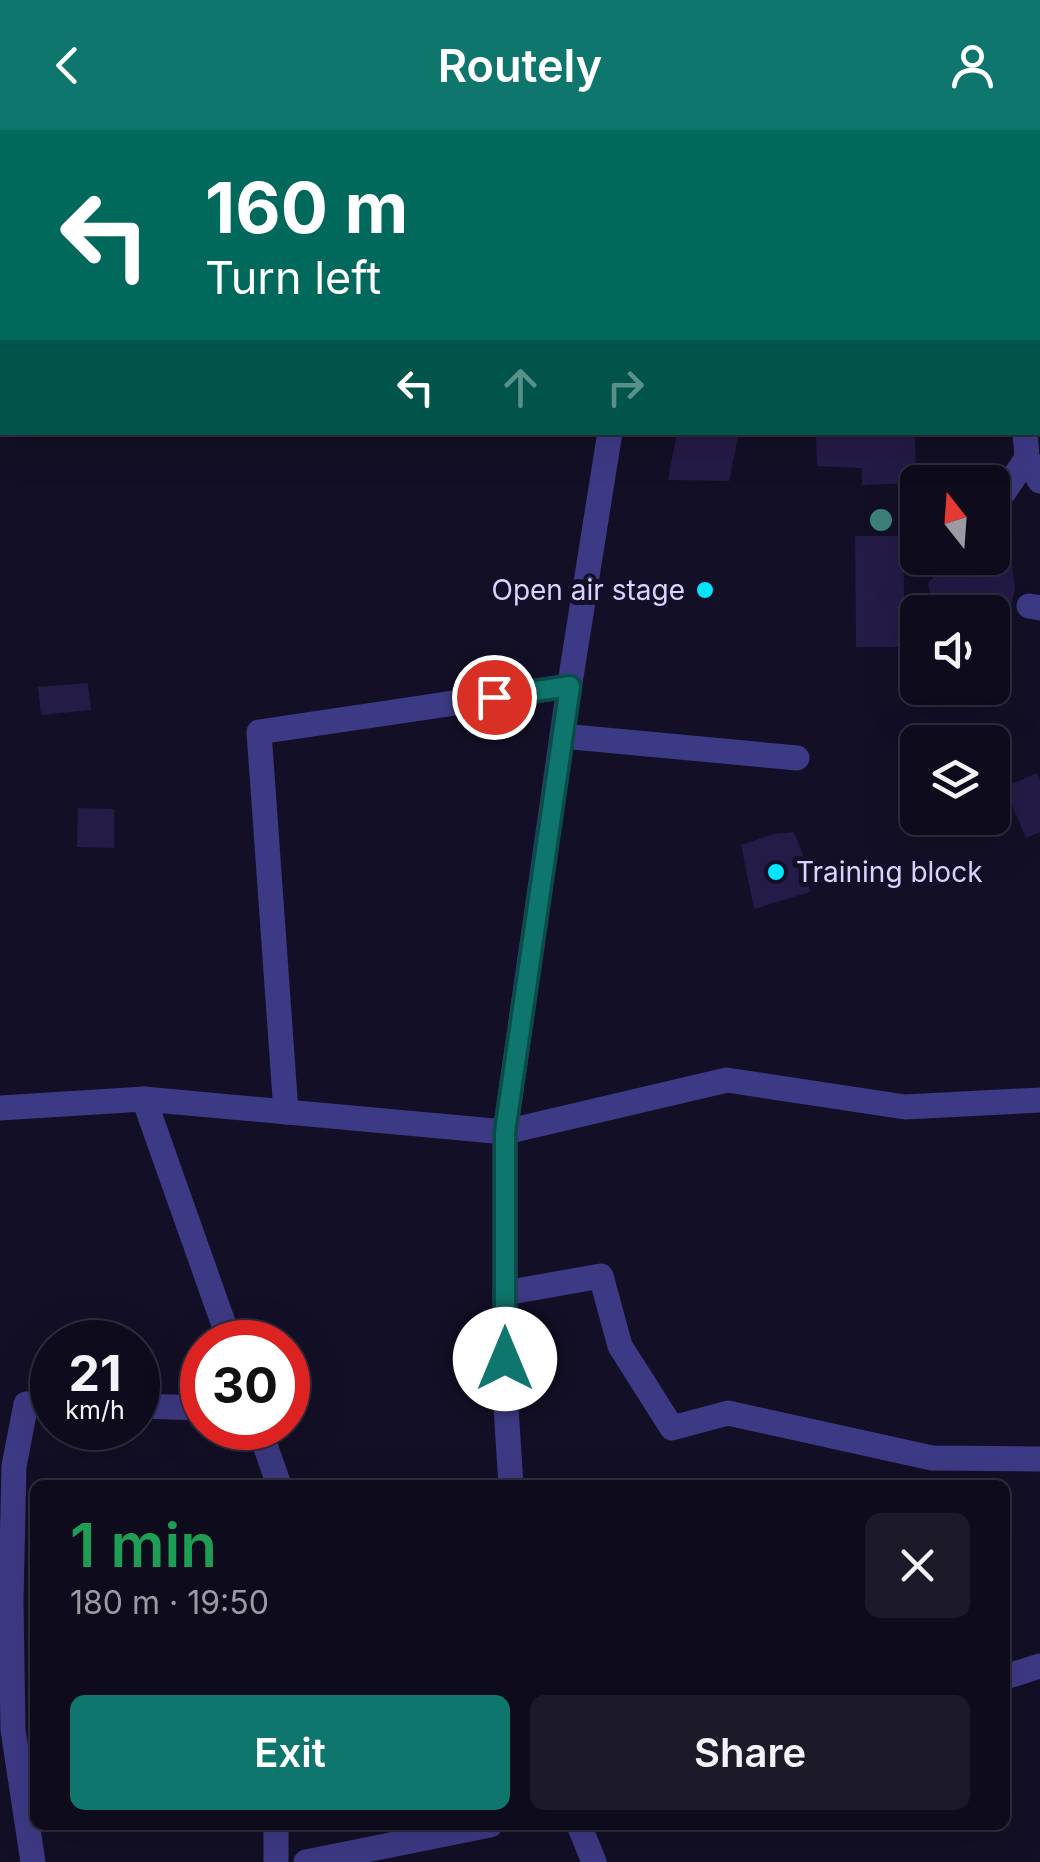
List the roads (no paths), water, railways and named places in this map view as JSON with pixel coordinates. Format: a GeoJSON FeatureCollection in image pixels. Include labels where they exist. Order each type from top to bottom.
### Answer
{"type":"FeatureCollection","features":[{"type":"Feature","properties":{"kind":"street"},"geometry":{"type":"LineString","coordinates":[[511,1480],[505,1392],[505,1132],[610,435]]}},
{"type":"Feature","properties":{"kind":"street"},"geometry":{"type":"LineString","coordinates":[[1026,445],[1040,481]]}},
{"type":"Feature","properties":{"kind":"street"},"geometry":{"type":"LineString","coordinates":[[1010,479],[1026,445]]}},
{"type":"Feature","properties":{"kind":"street"},"geometry":{"type":"LineString","coordinates":[[286,1112],[259,732],[570,686]]}},
{"type":"Feature","properties":{"kind":"street"},"geometry":{"type":"LineString","coordinates":[[562,736],[797,758]]}},
{"type":"Feature","properties":{"kind":"street"},"geometry":{"type":"LineString","coordinates":[[0,1108],[144,1098],[505,1132],[727,1080],[905,1107],[1040,1100]]}},
{"type":"Feature","properties":{"kind":"street"},"geometry":{"type":"LineString","coordinates":[[144,1098],[222,1320]]}},
{"type":"Feature","properties":{"kind":"street"},"geometry":{"type":"LineString","coordinates":[[505,1293],[601,1276],[620,1346],[672,1428],[728,1414],[932,1458],[1040,1459]]}},
{"type":"Feature","properties":{"kind":"street"},"geometry":{"type":"LineString","coordinates":[[30,1404],[26,1404],[14,1466],[13,1730],[33,1862]]}},
{"type":"Feature","properties":{"kind":"street"},"geometry":{"type":"LineString","coordinates":[[267,1450],[277,1480]]}},
{"type":"Feature","properties":{"kind":"street"},"geometry":{"type":"LineString","coordinates":[[1010,1675],[1040,1666]]}},
{"type":"Feature","properties":{"kind":"street"},"geometry":{"type":"LineString","coordinates":[[276,1830],[276,1862]]}},
{"type":"Feature","properties":{"kind":"street"},"geometry":{"type":"LineString","coordinates":[[306,1862],[465,1830]]}},
{"type":"Feature","properties":{"kind":"street"},"geometry":{"type":"LineString","coordinates":[[581,1830],[594,1862]]}},
{"type":"Feature","properties":{"kind":"place","name":"Open air stage"},"geometry":{"type":"Point","coordinates":[705,590]}},
{"type":"Feature","properties":{"kind":"place","name":"Training block"},"geometry":{"type":"Point","coordinates":[776,872]}}]}
